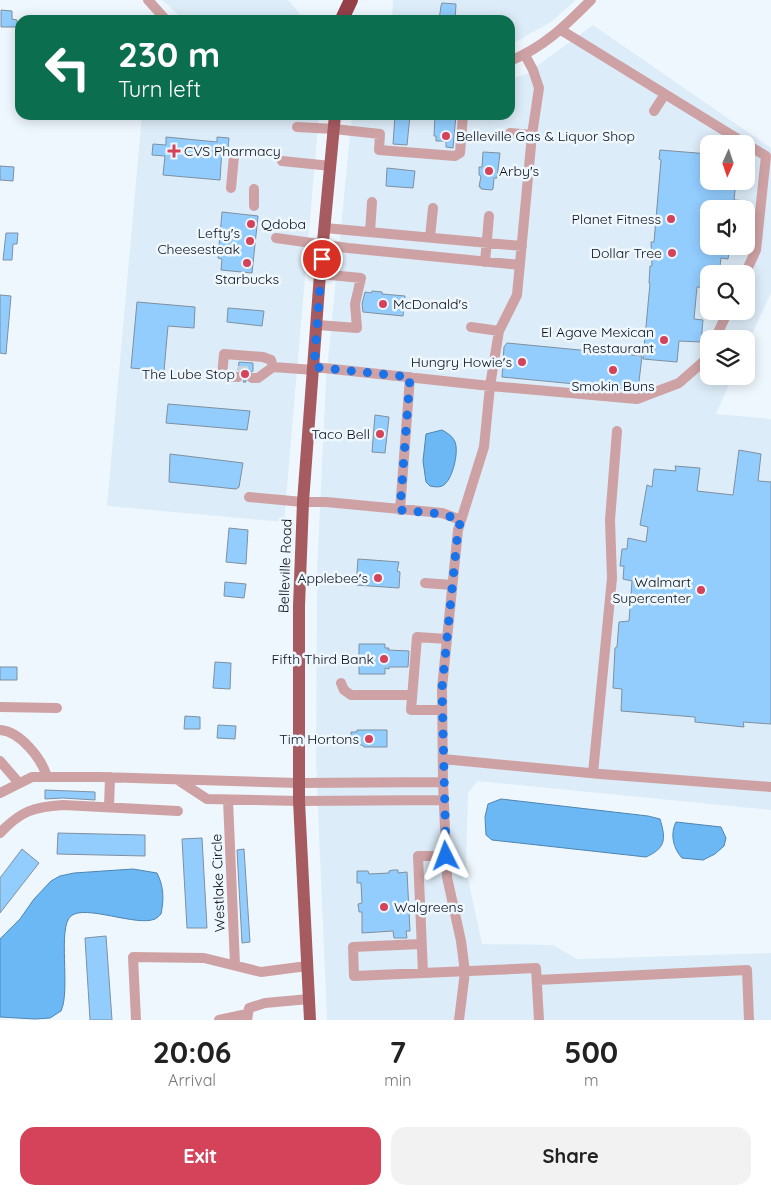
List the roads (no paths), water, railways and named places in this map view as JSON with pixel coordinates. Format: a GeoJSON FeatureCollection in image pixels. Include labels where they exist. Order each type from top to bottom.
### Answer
{"type":"FeatureCollection","features":[{"type":"Feature","properties":{"kind":"highway"},"geometry":{"type":"LineString","coordinates":[[345,15],[351,0]]}},
{"type":"Feature","properties":{"kind":"main road"},"geometry":{"type":"LineString","coordinates":[[343,15],[344,0]]}},
{"type":"Feature","properties":{"kind":"main road","name":"Belleville Road"},"geometry":{"type":"LineString","coordinates":[[310,1020],[298,783],[299,606],[303,502],[318,325],[320,274],[335,120]]}},
{"type":"Feature","properties":{"kind":"street"},"geometry":{"type":"LineString","coordinates":[[148,0],[162,15]]}},
{"type":"Feature","properties":{"kind":"street"},"geometry":{"type":"LineString","coordinates":[[515,59],[524,55],[561,30],[591,0]]}},
{"type":"Feature","properties":{"kind":"street"},"geometry":{"type":"LineString","coordinates":[[561,30],[731,135]]}},
{"type":"Feature","properties":{"kind":"street"},"geometry":{"type":"LineString","coordinates":[[459,1020],[465,972],[461,941],[449,889],[446,856],[442,688],[458,530],[484,447],[498,331],[517,295],[532,136],[539,88],[533,70],[524,55]]}},
{"type":"Feature","properties":{"kind":"street"},"geometry":{"type":"LineString","coordinates":[[654,111],[665,94]]}},
{"type":"Feature","properties":{"kind":"street"},"geometry":{"type":"LineString","coordinates":[[297,127],[380,134],[379,150],[454,156],[460,153],[463,120]]}},
{"type":"Feature","properties":{"kind":"street"},"geometry":{"type":"LineString","coordinates":[[510,133],[532,136]]}},
{"type":"Feature","properties":{"kind":"street"},"geometry":{"type":"LineString","coordinates":[[749,265],[756,250],[766,156],[755,149]]}},
{"type":"Feature","properties":{"kind":"street"},"geometry":{"type":"LineString","coordinates":[[230,188],[234,156]]}},
{"type":"Feature","properties":{"kind":"street"},"geometry":{"type":"LineString","coordinates":[[282,161],[331,166]]}},
{"type":"Feature","properties":{"kind":"street"},"geometry":{"type":"LineString","coordinates":[[254,189],[254,206]]}},
{"type":"Feature","properties":{"kind":"street"},"geometry":{"type":"LineString","coordinates":[[370,232],[372,202]]}},
{"type":"Feature","properties":{"kind":"street"},"geometry":{"type":"LineString","coordinates":[[433,208],[435,256]]}},
{"type":"Feature","properties":{"kind":"street"},"geometry":{"type":"LineString","coordinates":[[485,262],[488,216]]}},
{"type":"Feature","properties":{"kind":"street"},"geometry":{"type":"LineString","coordinates":[[325,228],[522,246]]}},
{"type":"Feature","properties":{"kind":"street"},"geometry":{"type":"LineString","coordinates":[[276,238],[520,265]]}},
{"type":"Feature","properties":{"kind":"street"},"geometry":{"type":"LineString","coordinates":[[318,325],[357,328],[354,304],[361,278],[320,274]]}},
{"type":"Feature","properties":{"kind":"street"},"geometry":{"type":"LineString","coordinates":[[471,327],[498,331]]}},
{"type":"Feature","properties":{"kind":"street"},"geometry":{"type":"LineString","coordinates":[[238,374],[222,376],[224,354],[263,357],[271,360],[274,367]]}},
{"type":"Feature","properties":{"kind":"street"},"geometry":{"type":"LineString","coordinates":[[252,374],[258,378],[274,367],[314,369],[637,399],[679,383],[700,365]]}},
{"type":"Feature","properties":{"kind":"street"},"geometry":{"type":"LineString","coordinates":[[400,510],[410,377]]}},
{"type":"Feature","properties":{"kind":"street"},"geometry":{"type":"LineString","coordinates":[[593,773],[612,578],[610,520],[617,431]]}},
{"type":"Feature","properties":{"kind":"street"},"geometry":{"type":"LineString","coordinates":[[249,497],[326,502],[442,514],[461,520]]}},
{"type":"Feature","properties":{"kind":"street"},"geometry":{"type":"LineString","coordinates":[[425,583],[452,585]]}},
{"type":"Feature","properties":{"kind":"street"},"geometry":{"type":"LineString","coordinates":[[442,710],[412,710],[412,695],[417,637],[447,639]]}},
{"type":"Feature","properties":{"kind":"street"},"geometry":{"type":"LineString","coordinates":[[341,683],[344,690],[352,695],[412,695]]}},
{"type":"Feature","properties":{"kind":"street"},"geometry":{"type":"LineString","coordinates":[[0,707],[56,708]]}},
{"type":"Feature","properties":{"kind":"street"},"geometry":{"type":"LineString","coordinates":[[0,730],[6,730],[13,734],[35,753],[41,762],[46,777]]}},
{"type":"Feature","properties":{"kind":"street"},"geometry":{"type":"LineString","coordinates":[[443,759],[771,787]]}},
{"type":"Feature","properties":{"kind":"street"},"geometry":{"type":"LineString","coordinates":[[0,761],[19,783]]}},
{"type":"Feature","properties":{"kind":"street"},"geometry":{"type":"LineString","coordinates":[[0,794],[32,777],[110,777],[298,783],[443,782]]}},
{"type":"Feature","properties":{"kind":"street"},"geometry":{"type":"LineString","coordinates":[[109,807],[110,777]]}},
{"type":"Feature","properties":{"kind":"street"},"geometry":{"type":"LineString","coordinates":[[177,780],[207,799],[299,802],[444,800]]}},
{"type":"Feature","properties":{"kind":"street","name":"Westlake Circle"},"geometry":{"type":"LineString","coordinates":[[228,800],[235,965]]}},
{"type":"Feature","properties":{"kind":"street"},"geometry":{"type":"LineString","coordinates":[[1,829],[17,816],[39,808],[63,805],[178,811]]}},
{"type":"Feature","properties":{"kind":"street"},"geometry":{"type":"LineString","coordinates":[[423,973],[418,856],[446,856]]}},
{"type":"Feature","properties":{"kind":"street"},"geometry":{"type":"LineString","coordinates":[[421,944],[353,948],[354,976],[536,968],[539,1020]]}},
{"type":"Feature","properties":{"kind":"street"},"geometry":{"type":"LineString","coordinates":[[136,1020],[133,957],[204,958],[260,972],[308,966]]}},
{"type":"Feature","properties":{"kind":"street"},"geometry":{"type":"LineString","coordinates":[[537,980],[747,970],[749,1020]]}},
{"type":"Feature","properties":{"kind":"street"},"geometry":{"type":"LineString","coordinates":[[219,1020],[246,1017],[249,1008],[265,1003],[309,999]]}},
{"type":"Feature","properties":{"kind":"water"},"geometry":{"type":"Polygon","coordinates":[[[442,430],[452,437],[456,444],[455,463],[451,475],[445,484],[436,487],[430,486],[426,482],[423,461],[426,434],[442,430]]]}},
{"type":"Feature","properties":{"kind":"water"},"geometry":{"type":"Polygon","coordinates":[[[501,799],[660,819],[663,842],[653,854],[646,857],[492,840],[486,835],[485,817],[488,804],[501,799]]]}},
{"type":"Feature","properties":{"kind":"water"},"geometry":{"type":"Polygon","coordinates":[[[676,822],[721,827],[726,838],[724,846],[715,854],[703,860],[682,858],[676,850],[673,841],[673,831],[676,822]]]}},
{"type":"Feature","properties":{"kind":"water"},"geometry":{"type":"Polygon","coordinates":[[[133,869],[157,873],[163,893],[161,914],[155,919],[147,921],[88,913],[78,913],[71,916],[67,922],[65,933],[65,989],[61,1011],[50,1018],[0,1017],[0,939],[20,919],[34,899],[51,881],[60,876],[74,873],[133,869]]]}},
{"type":"Feature","properties":{"kind":"tunnel"},"geometry":{"type":"LineString","coordinates":[[238,371],[253,371]]}},
{"type":"Feature","properties":{"kind":"place","name":"Belleville Gas & Liquor Shop"},"geometry":{"type":"Point","coordinates":[446,136]}},
{"type":"Feature","properties":{"kind":"place","name":"CVS Pharmacy"},"geometry":{"type":"Point","coordinates":[174,151]}},
{"type":"Feature","properties":{"kind":"place","name":"Arby's"},"geometry":{"type":"Point","coordinates":[489,171]}},
{"type":"Feature","properties":{"kind":"place","name":"Planet Fitness"},"geometry":{"type":"Point","coordinates":[671,219]}},
{"type":"Feature","properties":{"kind":"place","name":"Qdoba"},"geometry":{"type":"Point","coordinates":[251,224]}},
{"type":"Feature","properties":{"kind":"place","name":"Lefty's Cheesesteak"},"geometry":{"type":"Point","coordinates":[250,241]}},
{"type":"Feature","properties":{"kind":"place","name":"Dollar Tree"},"geometry":{"type":"Point","coordinates":[672,253]}},
{"type":"Feature","properties":{"kind":"place","name":"Starbucks"},"geometry":{"type":"Point","coordinates":[247,263]}},
{"type":"Feature","properties":{"kind":"place","name":"McDonald's"},"geometry":{"type":"Point","coordinates":[383,304]}},
{"type":"Feature","properties":{"kind":"place","name":"El Agave Mexican Restaurant"},"geometry":{"type":"Point","coordinates":[664,340]}},
{"type":"Feature","properties":{"kind":"place","name":"Hungry Howie's"},"geometry":{"type":"Point","coordinates":[522,362]}},
{"type":"Feature","properties":{"kind":"place","name":"Smokin Buns"},"geometry":{"type":"Point","coordinates":[613,370]}},
{"type":"Feature","properties":{"kind":"place","name":"The Lube Stop"},"geometry":{"type":"Point","coordinates":[245,374]}},
{"type":"Feature","properties":{"kind":"place","name":"Taco Bell"},"geometry":{"type":"Point","coordinates":[380,434]}},
{"type":"Feature","properties":{"kind":"place","name":"Applebee's"},"geometry":{"type":"Point","coordinates":[378,578]}},
{"type":"Feature","properties":{"kind":"place","name":"Walmart Supercenter"},"geometry":{"type":"Point","coordinates":[701,590]}},
{"type":"Feature","properties":{"kind":"place","name":"Fifth Third Bank"},"geometry":{"type":"Point","coordinates":[384,659]}},
{"type":"Feature","properties":{"kind":"place","name":"Tim Hortons"},"geometry":{"type":"Point","coordinates":[369,739]}},
{"type":"Feature","properties":{"kind":"place","name":"Walgreens"},"geometry":{"type":"Point","coordinates":[384,907]}}]}
